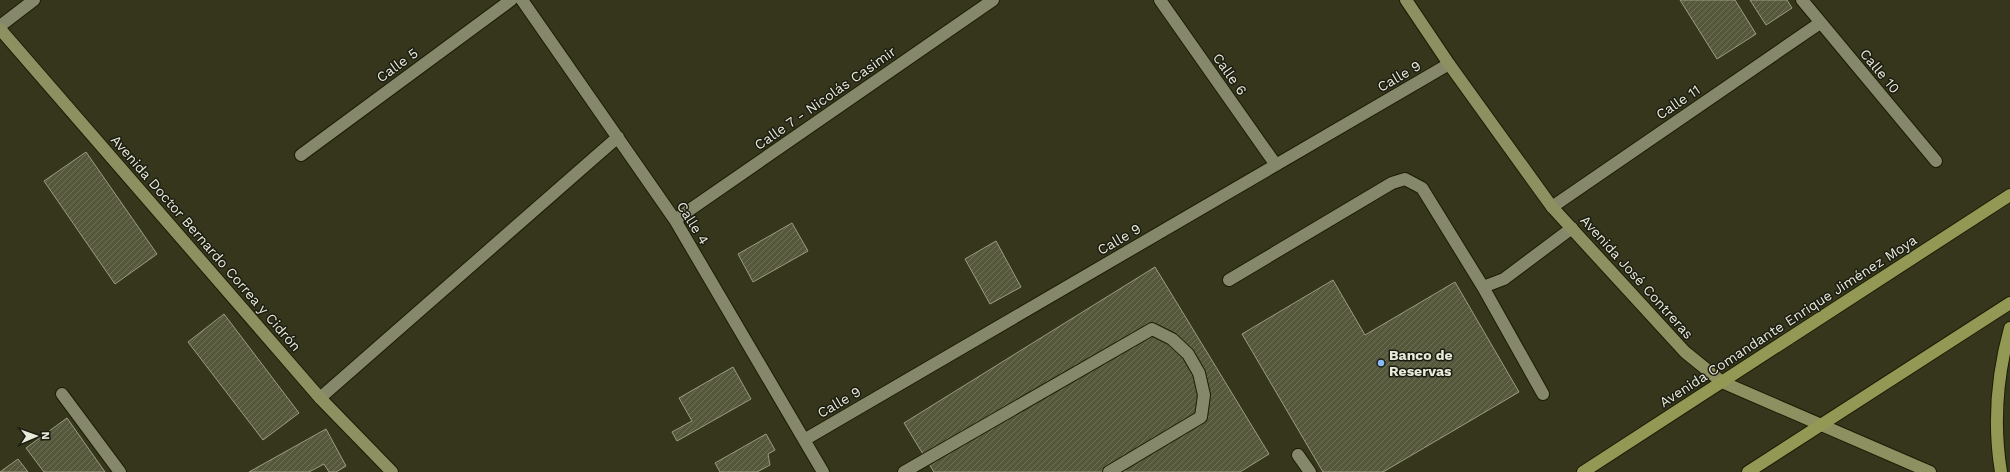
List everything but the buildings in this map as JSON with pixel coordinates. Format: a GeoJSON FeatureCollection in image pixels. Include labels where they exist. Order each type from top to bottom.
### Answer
{"type":"FeatureCollection","features":[{"type":"Feature","properties":{"kind":"main road","name":"Avenida José Contreras"},"geometry":{"type":"LineString","coordinates":[[1406,0],[1449,64],[1552,207],[1685,352],[1722,382],[1930,472]]}},
{"type":"Feature","properties":{"kind":"main road","name":"Avenida Doctor Bernardo Correa y Cidrón"},"geometry":{"type":"LineString","coordinates":[[0,30],[320,398],[392,472]]}},
{"type":"Feature","properties":{"kind":"main road","name":"Avenida Comandante Enrique Jiménez Moya"},"geometry":{"type":"LineString","coordinates":[[1583,472],[2010,195]]}},
{"type":"Feature","properties":{"kind":"main road"},"geometry":{"type":"LineString","coordinates":[[1748,472],[2010,303]]}},
{"type":"Feature","properties":{"kind":"main road"},"geometry":{"type":"LineString","coordinates":[[2001,472],[1998,451],[1997,393],[2002,359],[2010,328]]}},
{"type":"Feature","properties":{"kind":"street"},"geometry":{"type":"LineString","coordinates":[[0,26],[34,0]]}},
{"type":"Feature","properties":{"kind":"street","name":"Calle 5"},"geometry":{"type":"LineString","coordinates":[[301,155],[511,0]]}},
{"type":"Feature","properties":{"kind":"street","name":"Calle 4"},"geometry":{"type":"LineString","coordinates":[[522,0],[675,220],[823,472]]}},
{"type":"Feature","properties":{"kind":"street","name":"Calle 7 - Nicolás Casimir"},"geometry":{"type":"LineString","coordinates":[[675,220],[993,0]]}},
{"type":"Feature","properties":{"kind":"street","name":"Calle 6"},"geometry":{"type":"LineString","coordinates":[[1160,0],[1276,165]]}},
{"type":"Feature","properties":{"kind":"street","name":"Calle 10"},"geometry":{"type":"LineString","coordinates":[[1802,0],[1936,161]]}},
{"type":"Feature","properties":{"kind":"street","name":"Calle 11"},"geometry":{"type":"LineString","coordinates":[[1552,207],[1820,23]]}},
{"type":"Feature","properties":{"kind":"street","name":"Calle 9"},"geometry":{"type":"LineString","coordinates":[[804,440],[1449,64]]}},
{"type":"Feature","properties":{"kind":"street"},"geometry":{"type":"LineString","coordinates":[[320,398],[618,137]]}},
{"type":"Feature","properties":{"kind":"street"},"geometry":{"type":"LineString","coordinates":[[1229,280],[1392,183],[1405,179],[1422,188],[1483,287],[1543,394]]}},
{"type":"Feature","properties":{"kind":"street"},"geometry":{"type":"LineString","coordinates":[[1483,287],[1504,279],[1572,228]]}},
{"type":"Feature","properties":{"kind":"street"},"geometry":{"type":"LineString","coordinates":[[904,472],[1152,329],[1172,339],[1188,354],[1199,373],[1204,395],[1201,417],[1109,472]]}},
{"type":"Feature","properties":{"kind":"street"},"geometry":{"type":"LineString","coordinates":[[62,394],[120,472]]}},
{"type":"Feature","properties":{"kind":"street"},"geometry":{"type":"LineString","coordinates":[[1298,455],[1310,472]]}},
{"type":"Feature","properties":{"kind":"place","name":"Banco de Reservas"},"geometry":{"type":"Point","coordinates":[1381,363]}}]}
